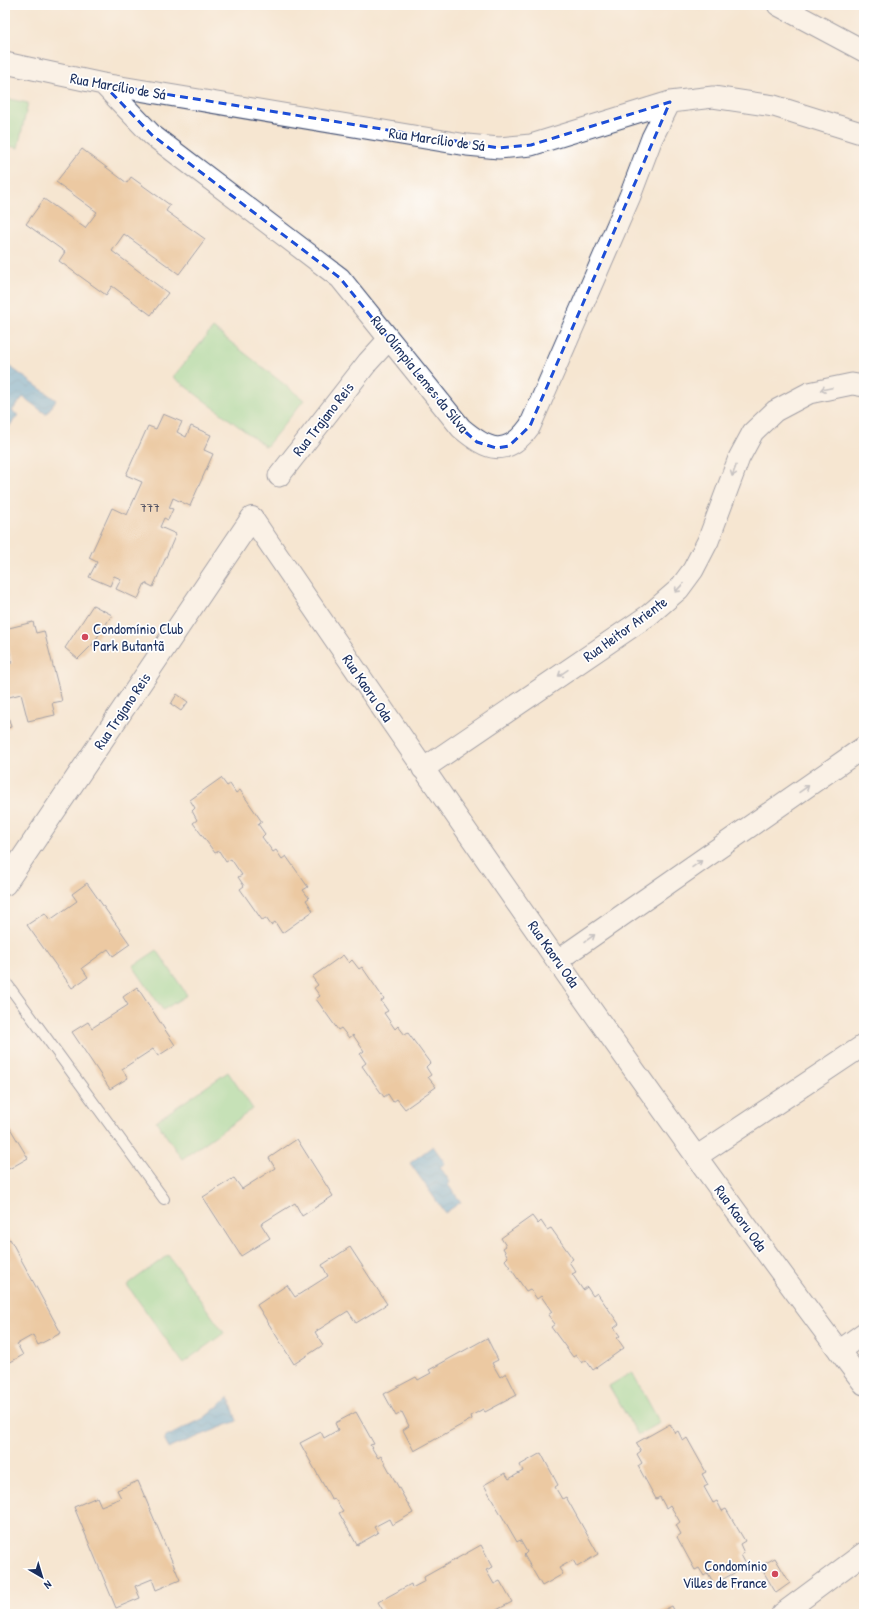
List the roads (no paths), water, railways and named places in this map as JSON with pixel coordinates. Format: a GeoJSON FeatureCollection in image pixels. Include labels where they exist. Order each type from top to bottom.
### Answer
{"type":"FeatureCollection","features":[{"type":"Feature","properties":{"kind":"street"},"geometry":{"type":"LineString","coordinates":[[778,5],[864,51]]}},
{"type":"Feature","properties":{"kind":"street","name":"Rua Marcílio de Sá"},"geometry":{"type":"LineString","coordinates":[[5,63],[103,84],[467,145],[499,148],[531,145],[670,102],[713,97],[774,106],[864,134]]}},
{"type":"Feature","properties":{"kind":"street","name":"Rua Olímpia Lemes da Silva"},"geometry":{"type":"LineString","coordinates":[[103,84],[152,135],[340,278],[460,428],[477,442],[496,448],[509,446],[522,437],[530,426],[630,196],[652,138],[670,102]]}},
{"type":"Feature","properties":{"kind":"street","name":"Rua Trajano Reis"},"geometry":{"type":"LineString","coordinates":[[278,476],[368,362],[389,338]]}},
{"type":"Feature","properties":{"kind":"street","name":"Rua Heitor Ariente"},"geometry":{"type":"LineString","coordinates":[[423,769],[648,615],[679,589],[694,570],[708,541],[742,451],[753,432],[775,411],[809,393],[852,384],[864,386]]}},
{"type":"Feature","properties":{"kind":"street","name":"Rua Trajano Reis"},"geometry":{"type":"LineString","coordinates":[[5,884],[252,518]]}},
{"type":"Feature","properties":{"kind":"street","name":"Rua Kaoru Oda"},"geometry":{"type":"LineString","coordinates":[[252,518],[423,769],[696,1157],[864,1384]]}},
{"type":"Feature","properties":{"kind":"street"},"geometry":{"type":"LineString","coordinates":[[558,960],[864,747]]}},
{"type":"Feature","properties":{"kind":"street"},"geometry":{"type":"LineString","coordinates":[[696,1157],[864,1045]]}},
{"type":"Feature","properties":{"kind":"street"},"geometry":{"type":"LineString","coordinates":[[839,1351],[864,1334]]}},
{"type":"Feature","properties":{"kind":"street"},"geometry":{"type":"LineString","coordinates":[[782,1614],[864,1553]]}},
{"type":"Feature","properties":{"kind":"lane"},"geometry":{"type":"LineString","coordinates":[[5,981],[164,1198]]}},
{"type":"Feature","properties":{"kind":"water"},"geometry":{"type":"Polygon","coordinates":[[[5,363],[56,400],[46,414],[23,397],[12,411],[18,415],[5,432],[5,363]]]}},
{"type":"Feature","properties":{"kind":"water"},"geometry":{"type":"Polygon","coordinates":[[[433,1146],[445,1163],[440,1167],[450,1182],[448,1185],[461,1202],[445,1213],[410,1163],[433,1146]]]}},
{"type":"Feature","properties":{"kind":"water"},"geometry":{"type":"Polygon","coordinates":[[[229,1397],[237,1421],[169,1448],[164,1438],[204,1418],[229,1397]]]}},
{"type":"Feature","properties":{"kind":"place","name":"Condomínio Club Park Butantã"},"geometry":{"type":"Point","coordinates":[85,637]}},
{"type":"Feature","properties":{"kind":"place","name":"Condomínio Villes de France"},"geometry":{"type":"Point","coordinates":[775,1574]}}]}
